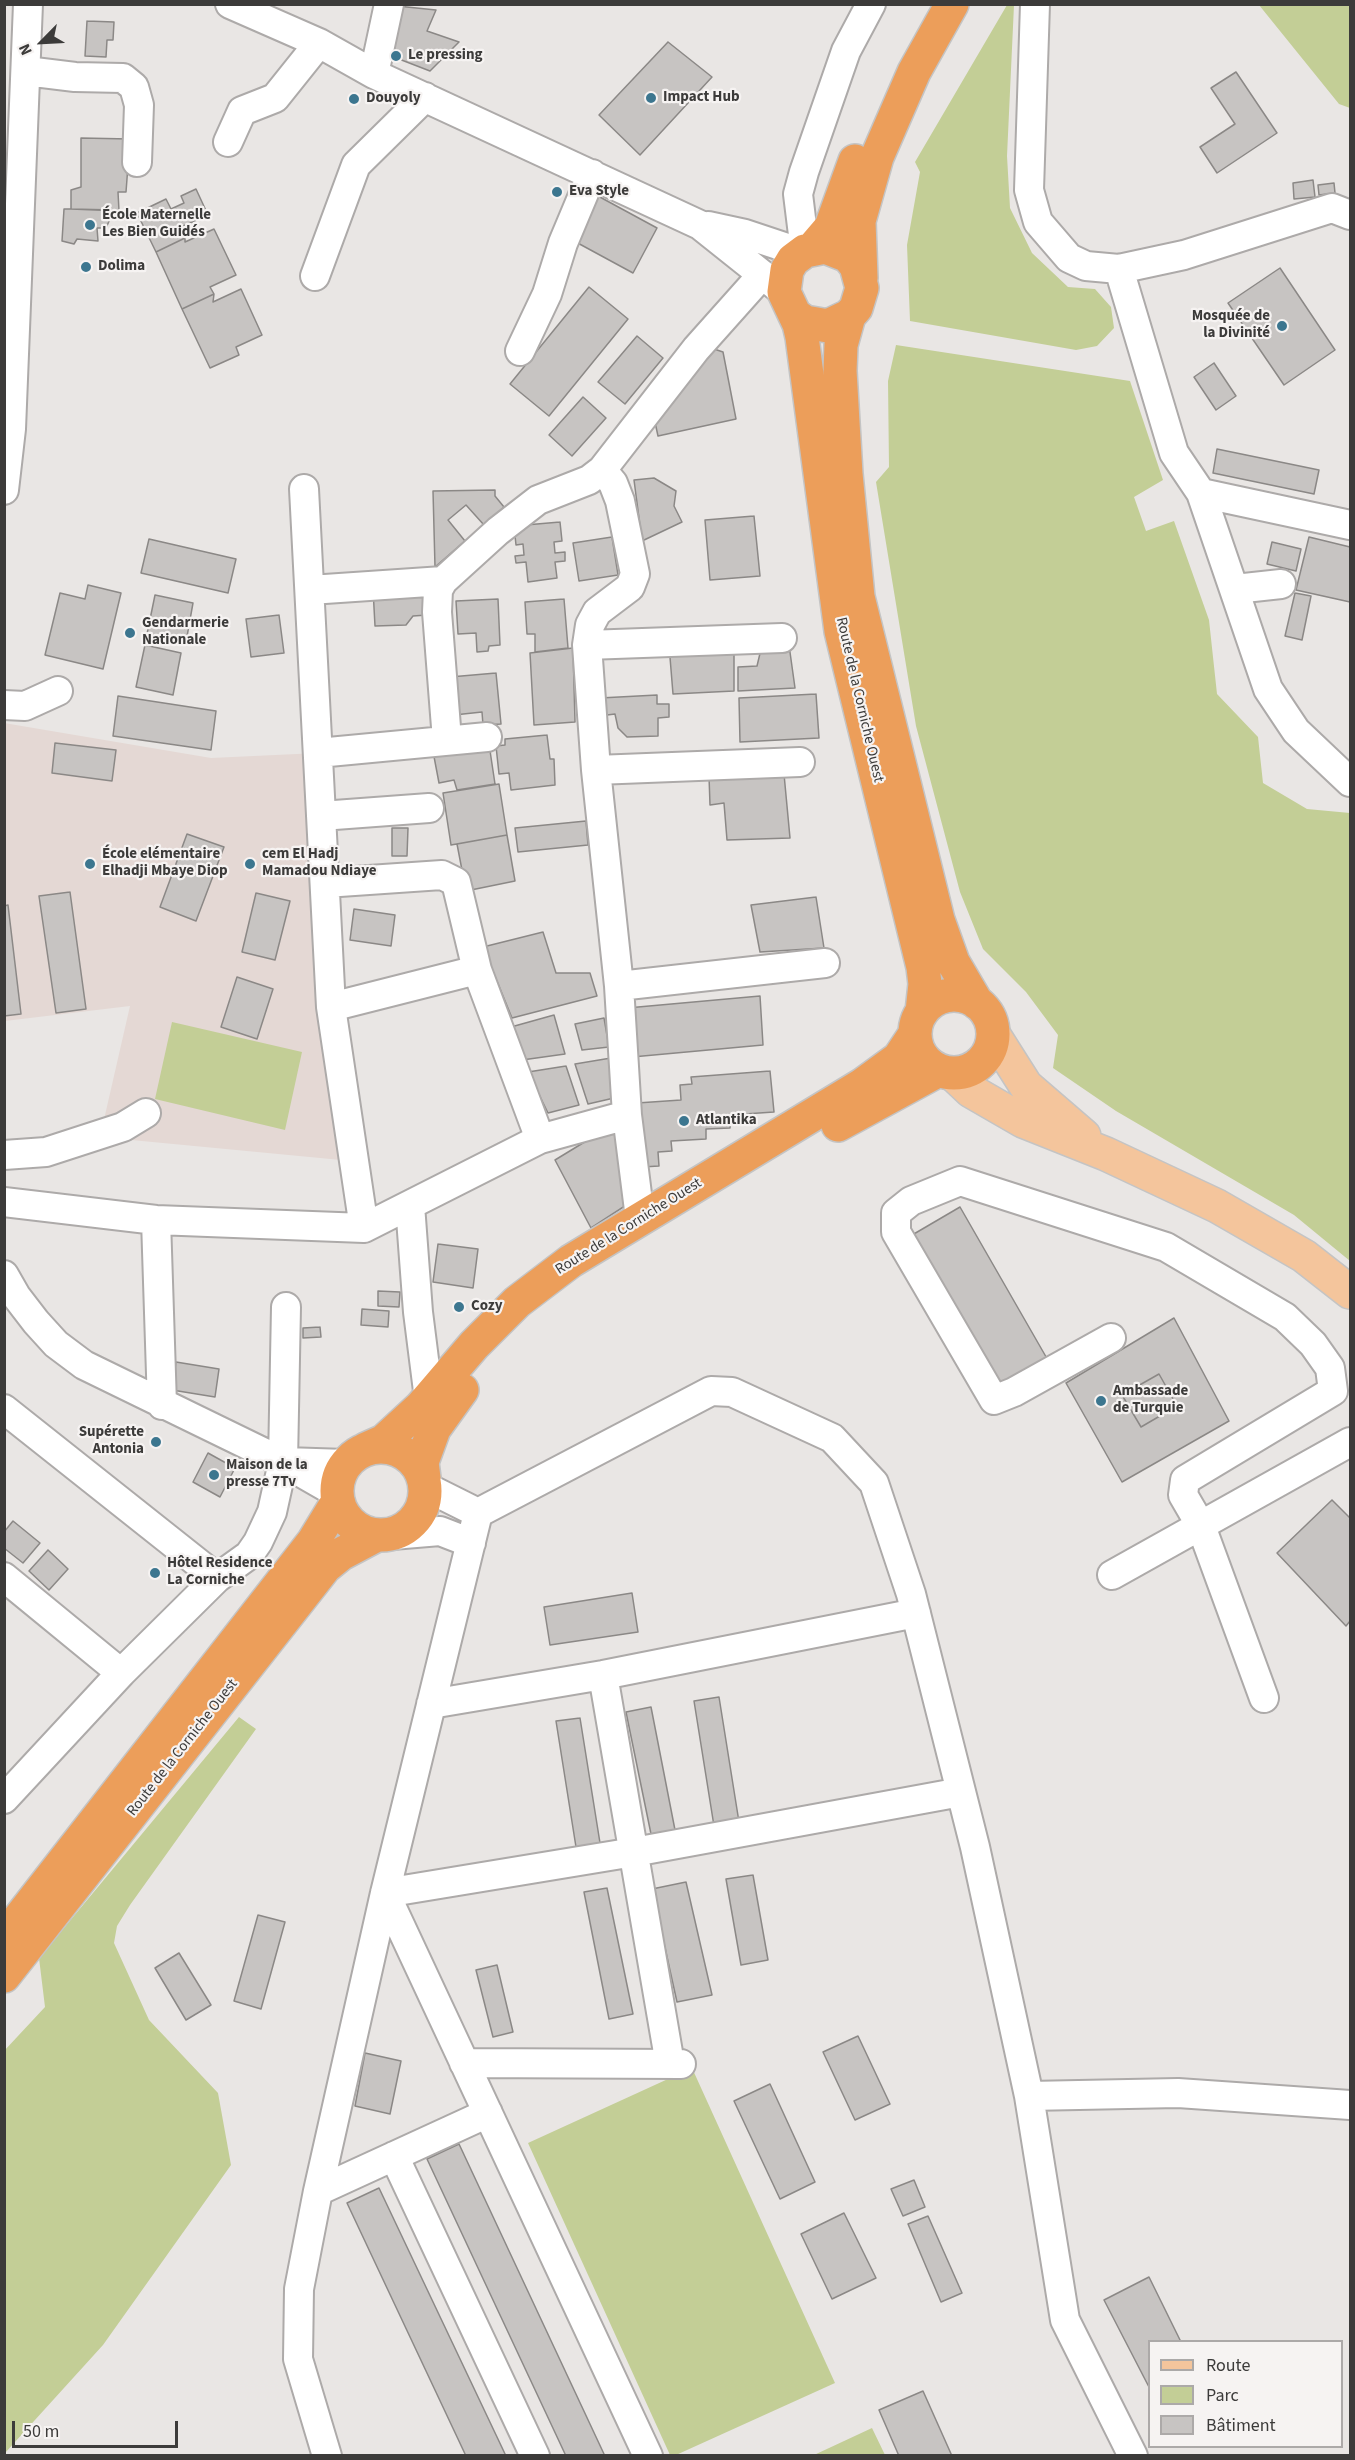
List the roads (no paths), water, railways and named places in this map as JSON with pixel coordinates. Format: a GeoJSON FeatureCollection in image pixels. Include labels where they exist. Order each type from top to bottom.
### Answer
{"type":"FeatureCollection","features":[{"type":"Feature","properties":{"kind":"highway"},"geometry":{"type":"LineString","coordinates":[[927,4],[878,99],[852,209],[861,278],[860,298],[849,316],[828,326],[805,322],[780,294],[787,270],[852,209],[914,72],[952,4]]}},
{"type":"Feature","properties":{"kind":"highway"},"geometry":{"type":"LineString","coordinates":[[806,251],[837,250],[856,266],[861,278]]}},
{"type":"Feature","properties":{"kind":"highway","name":"Route de la Corniche Ouest"},"geometry":{"type":"LineString","coordinates":[[4,1938],[313,1542],[347,1477],[429,1399],[474,1345],[517,1302],[571,1260],[862,1085],[899,1058],[918,1023],[925,976],[841,632],[805,356],[780,294]]}},
{"type":"Feature","properties":{"kind":"highway","name":"Route de la Corniche Ouest"},"geometry":{"type":"LineString","coordinates":[[849,316],[841,345],[840,371],[846,474],[858,597],[938,920],[953,962],[977,1002]]}},
{"type":"Feature","properties":{"kind":"highway"},"geometry":{"type":"LineString","coordinates":[[941,997],[966,997],[977,1002],[991,1022],[993,1034],[992,1046],[977,1066],[946,1072],[921,1056],[918,1023],[941,997]]}},
{"type":"Feature","properties":{"kind":"highway","name":"Route de la Corniche Ouest"},"geometry":{"type":"LineString","coordinates":[[425,1483],[424,1451],[437,1422],[490,1357],[521,1326],[584,1278],[873,1104],[946,1072]]}},
{"type":"Feature","properties":{"kind":"highway"},"geometry":{"type":"LineString","coordinates":[[387,1448],[407,1455],[425,1483],[421,1512],[404,1530],[384,1535],[355,1528],[342,1512],[347,1477],[387,1448]]}},
{"type":"Feature","properties":{"kind":"highway","name":"Route de la Corniche Ouest"},"geometry":{"type":"LineString","coordinates":[[4,1976],[325,1567],[341,1554],[384,1535]]}},
{"type":"Feature","properties":{"kind":"main road"},"geometry":{"type":"LineString","coordinates":[[993,1034],[1026,1086],[1106,1154]]}},
{"type":"Feature","properties":{"kind":"main road"},"geometry":{"type":"LineString","coordinates":[[946,1072],[971,1091],[1023,1121],[1106,1154],[1217,1206],[1312,1261],[1350,1292]]}},
{"type":"Feature","properties":{"kind":"street"},"geometry":{"type":"LineString","coordinates":[[4,490],[28,4]]}},
{"type":"Feature","properties":{"kind":"street"},"geometry":{"type":"LineString","coordinates":[[230,4],[318,43],[374,74],[700,225],[745,234],[806,251],[798,194],[846,51],[871,4]]}},
{"type":"Feature","properties":{"kind":"street"},"geometry":{"type":"LineString","coordinates":[[374,74],[389,4]]}},
{"type":"Feature","properties":{"kind":"street"},"geometry":{"type":"LineString","coordinates":[[1035,4],[1029,190],[1038,222],[1053,243],[1069,258],[1086,266],[1119,269],[1184,255],[1332,208],[1350,215]]}},
{"type":"Feature","properties":{"kind":"street"},"geometry":{"type":"LineString","coordinates":[[228,142],[242,111],[274,98],[318,43]]}},
{"type":"Feature","properties":{"kind":"street"},"geometry":{"type":"LineString","coordinates":[[26,71],[75,77],[123,78],[134,87],[139,105],[137,162]]}},
{"type":"Feature","properties":{"kind":"street"},"geometry":{"type":"LineString","coordinates":[[315,276],[356,165],[425,98]]}},
{"type":"Feature","properties":{"kind":"street"},"geometry":{"type":"LineString","coordinates":[[520,351],[547,294],[563,243],[592,174]]}},
{"type":"Feature","properties":{"kind":"street"},"geometry":{"type":"LineString","coordinates":[[447,740],[436,612],[438,590],[443,580],[498,531],[538,500],[589,480],[602,470],[696,350],[780,294],[700,225]]}},
{"type":"Feature","properties":{"kind":"street"},"geometry":{"type":"LineString","coordinates":[[1119,269],[1174,453],[1201,494],[1268,689],[1276,705],[1296,731],[1350,782]]}},
{"type":"Feature","properties":{"kind":"street"},"geometry":{"type":"LineString","coordinates":[[602,470],[613,483],[620,501],[635,574],[630,587],[597,612],[590,625],[587,645],[596,770],[619,986],[627,1115],[640,1218]]}},
{"type":"Feature","properties":{"kind":"street"},"geometry":{"type":"LineString","coordinates":[[304,489],[331,1007],[364,1228]]}},
{"type":"Feature","properties":{"kind":"street"},"geometry":{"type":"LineString","coordinates":[[1201,494],[1350,525]]}},
{"type":"Feature","properties":{"kind":"street"},"geometry":{"type":"LineString","coordinates":[[310,590],[443,580]]}},
{"type":"Feature","properties":{"kind":"street"},"geometry":{"type":"LineString","coordinates":[[1235,589],[1281,584]]}},
{"type":"Feature","properties":{"kind":"street"},"geometry":{"type":"LineString","coordinates":[[587,645],[782,638]]}},
{"type":"Feature","properties":{"kind":"street"},"geometry":{"type":"LineString","coordinates":[[4,705],[25,706],[58,691]]}},
{"type":"Feature","properties":{"kind":"street"},"geometry":{"type":"LineString","coordinates":[[318,753],[487,737]]}},
{"type":"Feature","properties":{"kind":"street"},"geometry":{"type":"LineString","coordinates":[[596,770],[800,762]]}},
{"type":"Feature","properties":{"kind":"street"},"geometry":{"type":"LineString","coordinates":[[321,816],[429,808]]}},
{"type":"Feature","properties":{"kind":"street"},"geometry":{"type":"LineString","coordinates":[[325,883],[442,874],[453,878],[458,887],[477,970],[540,1139]]}},
{"type":"Feature","properties":{"kind":"street"},"geometry":{"type":"LineString","coordinates":[[619,986],[825,963]]}},
{"type":"Feature","properties":{"kind":"street"},"geometry":{"type":"LineString","coordinates":[[331,1007],[477,970]]}},
{"type":"Feature","properties":{"kind":"street"},"geometry":{"type":"LineString","coordinates":[[4,1155],[46,1152],[123,1127],[146,1113]]}},
{"type":"Feature","properties":{"kind":"street"},"geometry":{"type":"LineString","coordinates":[[4,1202],[156,1220],[364,1228],[540,1139],[627,1115]]}},
{"type":"Feature","properties":{"kind":"street"},"geometry":{"type":"LineString","coordinates":[[1111,1338],[1014,1392],[994,1400],[896,1232],[896,1214],[911,1201],[960,1181],[1166,1247],[1285,1317],[1313,1344],[1330,1368],[1333,1390],[1185,1480],[1183,1495],[1201,1526],[1264,1698]]}},
{"type":"Feature","properties":{"kind":"street"},"geometry":{"type":"LineString","coordinates":[[410,1205],[418,1312],[429,1399]]}},
{"type":"Feature","properties":{"kind":"street"},"geometry":{"type":"LineString","coordinates":[[156,1220],[162,1405]]}},
{"type":"Feature","properties":{"kind":"street"},"geometry":{"type":"LineString","coordinates":[[4,1275],[16,1296],[56,1344],[84,1365],[283,1462],[347,1477]]}},
{"type":"Feature","properties":{"kind":"street"},"geometry":{"type":"LineString","coordinates":[[4,1799],[121,1672],[217,1578],[249,1555],[258,1542],[272,1512],[283,1462],[286,1307]]}},
{"type":"Feature","properties":{"kind":"street"},"geometry":{"type":"LineString","coordinates":[[327,2456],[298,2359],[299,2289],[318,2191],[385,1893],[478,1513],[711,1392],[732,1392],[832,1438],[874,1483],[916,1613],[961,1792],[1029,2096],[1065,2320],[1133,2456]]}},
{"type":"Feature","properties":{"kind":"street"},"geometry":{"type":"LineString","coordinates":[[4,1409],[217,1578]]}},
{"type":"Feature","properties":{"kind":"street"},"geometry":{"type":"LineString","coordinates":[[1112,1575],[1350,1442]]}},
{"type":"Feature","properties":{"kind":"street"},"geometry":{"type":"LineString","coordinates":[[425,1483],[478,1513]]}},
{"type":"Feature","properties":{"kind":"street"},"geometry":{"type":"LineString","coordinates":[[384,1535],[440,1531],[471,1543]]}},
{"type":"Feature","properties":{"kind":"street"},"geometry":{"type":"LineString","coordinates":[[6,1582],[121,1672]]}},
{"type":"Feature","properties":{"kind":"street"},"geometry":{"type":"LineString","coordinates":[[432,1704],[603,1675],[916,1613]]}},
{"type":"Feature","properties":{"kind":"street"},"geometry":{"type":"LineString","coordinates":[[464,2063],[676,2064],[634,1852],[603,1675]]}},
{"type":"Feature","properties":{"kind":"street"},"geometry":{"type":"LineString","coordinates":[[385,1893],[634,1852],[961,1792]]}},
{"type":"Feature","properties":{"kind":"street"},"geometry":{"type":"LineString","coordinates":[[385,1893],[648,2456]]}},
{"type":"Feature","properties":{"kind":"street"},"geometry":{"type":"LineString","coordinates":[[1029,2096],[1178,2093],[1350,2105]]}},
{"type":"Feature","properties":{"kind":"street"},"geometry":{"type":"LineString","coordinates":[[318,2191],[488,2113]]}},
{"type":"Feature","properties":{"kind":"street"},"geometry":{"type":"LineString","coordinates":[[394,2156],[535,2456]]}},
{"type":"Feature","properties":{"kind":"place","name":"Le pressing"},"geometry":{"type":"Point","coordinates":[396,56]}},
{"type":"Feature","properties":{"kind":"place","name":"Impact Hub"},"geometry":{"type":"Point","coordinates":[651,98]}},
{"type":"Feature","properties":{"kind":"place","name":"Douyoly"},"geometry":{"type":"Point","coordinates":[354,99]}},
{"type":"Feature","properties":{"kind":"place","name":"Eva Style"},"geometry":{"type":"Point","coordinates":[557,192]}},
{"type":"Feature","properties":{"kind":"place","name":"École Maternelle Les Bien Guidés"},"geometry":{"type":"Point","coordinates":[90,225]}},
{"type":"Feature","properties":{"kind":"place","name":"Dolima"},"geometry":{"type":"Point","coordinates":[86,267]}},
{"type":"Feature","properties":{"kind":"place","name":"Mosquée de la Divinité"},"geometry":{"type":"Point","coordinates":[1282,326]}},
{"type":"Feature","properties":{"kind":"place","name":"Gendarmerie Nationale"},"geometry":{"type":"Point","coordinates":[130,633]}},
{"type":"Feature","properties":{"kind":"place","name":"École elémentaire Elhadji Mbaye Diop"},"geometry":{"type":"Point","coordinates":[90,864]}},
{"type":"Feature","properties":{"kind":"place","name":"cem El Hadj Mamadou Ndiaye"},"geometry":{"type":"Point","coordinates":[250,864]}},
{"type":"Feature","properties":{"kind":"place","name":"Atlantika"},"geometry":{"type":"Point","coordinates":[684,1121]}},
{"type":"Feature","properties":{"kind":"place","name":"Cozy"},"geometry":{"type":"Point","coordinates":[459,1307]}},
{"type":"Feature","properties":{"kind":"place","name":"Ambassade de Turquie"},"geometry":{"type":"Point","coordinates":[1101,1401]}},
{"type":"Feature","properties":{"kind":"place","name":"Supérette Antonia"},"geometry":{"type":"Point","coordinates":[156,1442]}},
{"type":"Feature","properties":{"kind":"place","name":"Maison de la presse 7Tv"},"geometry":{"type":"Point","coordinates":[214,1475]}},
{"type":"Feature","properties":{"kind":"place","name":"Hôtel Residence La Corniche"},"geometry":{"type":"Point","coordinates":[155,1573]}}]}
